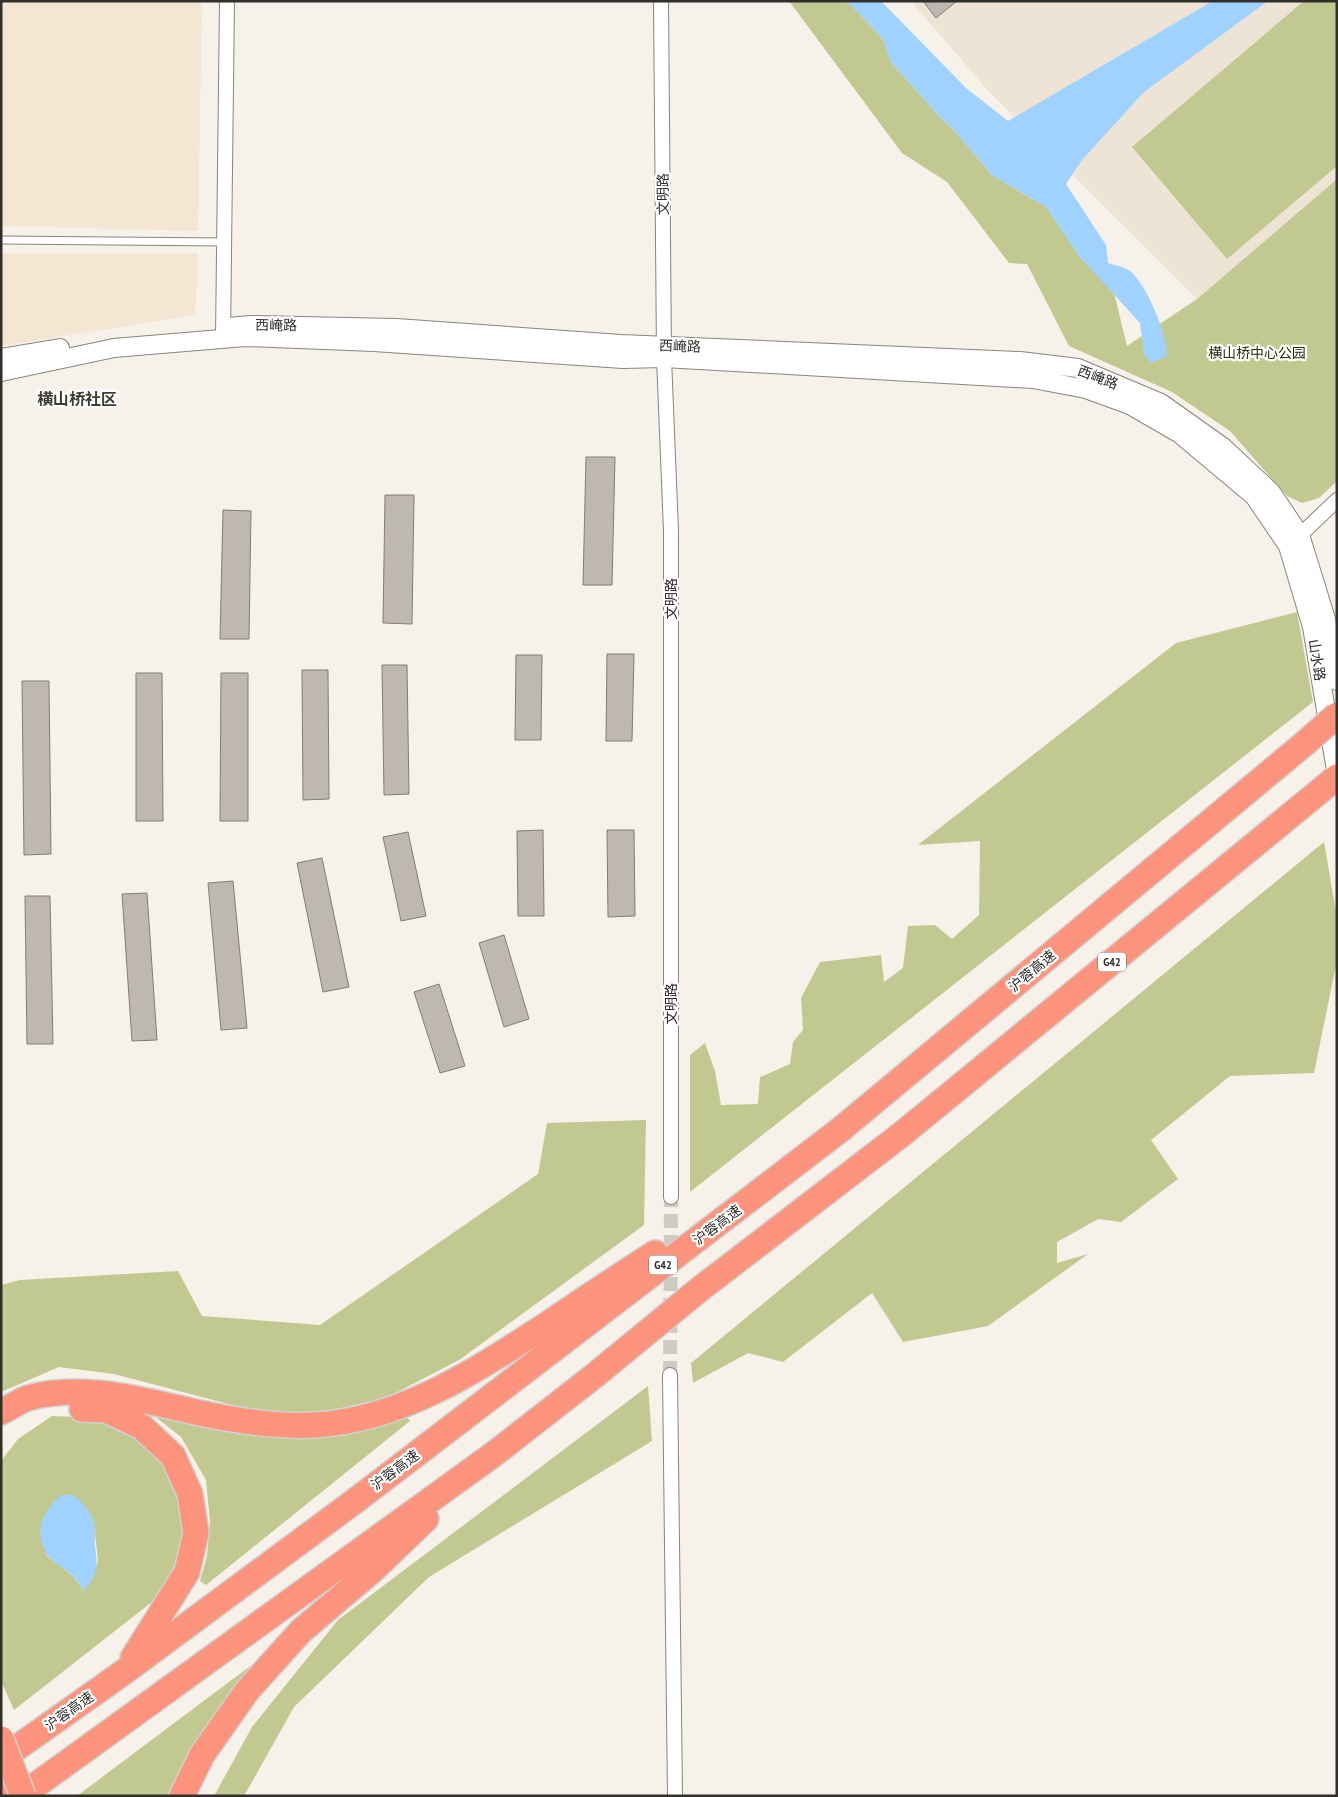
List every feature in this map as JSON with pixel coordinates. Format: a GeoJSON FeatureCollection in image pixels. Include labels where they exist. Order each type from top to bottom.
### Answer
{"type":"FeatureCollection","features":[{"type":"Feature","properties":{"kind":"highway","name":"沪蓉高速"},"geometry":{"type":"LineString","coordinates":[[1,1758],[124,1672],[355,1501],[840,1130],[1337,716]]}},
{"type":"Feature","properties":{"kind":"highway","name":"G42"},"geometry":{"type":"LineString","coordinates":[[22,1796],[494,1454],[594,1376],[700,1288],[902,1134],[1332,781]]}},
{"type":"Feature","properties":{"kind":"highway"},"geometry":{"type":"LineString","coordinates":[[1,1412],[27,1398],[65,1393],[134,1398],[225,1418],[270,1424],[316,1425],[359,1420],[402,1406],[446,1386],[498,1357],[840,1130]]}},
{"type":"Feature","properties":{"kind":"highway"},"geometry":{"type":"LineString","coordinates":[[1,1429],[32,1413],[66,1408],[106,1410],[142,1427],[173,1456],[190,1494],[193,1510],[196,1533],[190,1562],[187,1572],[124,1672]]}},
{"type":"Feature","properties":{"kind":"highway"},"geometry":{"type":"LineString","coordinates":[[182,1796],[202,1755],[247,1691],[301,1631],[375,1568],[494,1454]]}},
{"type":"Feature","properties":{"kind":"highway"},"geometry":{"type":"LineString","coordinates":[[1,1739],[22,1796]]}},
{"type":"Feature","properties":{"kind":"highway"},"geometry":{"type":"LineString","coordinates":[[1,1780],[7,1796]]}},
{"type":"Feature","properties":{"kind":"street"},"geometry":{"type":"LineString","coordinates":[[223,333],[227,1]]}},
{"type":"Feature","properties":{"kind":"street","name":"文明路"},"geometry":{"type":"LineString","coordinates":[[661,1],[665,352],[671,541],[671,1197]]}},
{"type":"Feature","properties":{"kind":"street","name":"西崦路"},"geometry":{"type":"LineString","coordinates":[[1,372],[114,348],[223,333],[251,324],[396,328],[620,344],[665,352],[1020,362],[1078,368],[1161,403],[1223,447],[1271,492],[1294,541]]}},
{"type":"Feature","properties":{"kind":"street","name":"西崦路"},"geometry":{"type":"LineString","coordinates":[[1,358],[116,339],[223,333]]}},
{"type":"Feature","properties":{"kind":"street"},"geometry":{"type":"LineString","coordinates":[[1294,541],[1337,500]]}},
{"type":"Feature","properties":{"kind":"street","name":"山水路"},"geometry":{"type":"LineString","coordinates":[[1294,541],[1326,619],[1337,682]]}},
{"type":"Feature","properties":{"kind":"street","name":"山水路"},"geometry":{"type":"LineString","coordinates":[[1294,541],[1312,627],[1332,781]]}},
{"type":"Feature","properties":{"kind":"street"},"geometry":{"type":"LineString","coordinates":[[670,1375],[675,1796]]}},
{"type":"Feature","properties":{"kind":"lane"},"geometry":{"type":"LineString","coordinates":[[1,240],[224,242]]}},
{"type":"Feature","properties":{"kind":"shaded area"},"geometry":{"type":"Polygon","coordinates":[[[1,1],[202,1],[198,231],[1,226],[1,1]]]}},
{"type":"Feature","properties":{"kind":"shaded area"},"geometry":{"type":"Polygon","coordinates":[[[911,1],[1337,1],[1337,179],[1197,299],[990,93],[911,1]]]}},
{"type":"Feature","properties":{"kind":"shaded area"},"geometry":{"type":"Polygon","coordinates":[[[1,253],[198,253],[195,315],[1,346],[1,253]]]}},
{"type":"Feature","properties":{"kind":"green space","name":"横山桥中心公园"},"geometry":{"type":"Polygon","coordinates":[[[789,1],[842,1],[850,4],[883,39],[890,61],[954,130],[992,175],[1046,207],[1079,256],[1114,293],[1127,346],[1197,299],[1337,179],[1337,481],[1319,498],[1302,503],[1287,496],[1230,431],[1172,392],[1069,346],[1027,264],[1009,263],[947,182],[902,153],[789,1]]]}},
{"type":"Feature","properties":{"kind":"green space"},"geometry":{"type":"Polygon","coordinates":[[[1304,1],[1337,1],[1337,166],[1227,259],[1132,147],[1304,1]]]}},
{"type":"Feature","properties":{"kind":"green space"},"geometry":{"type":"Polygon","coordinates":[[[1297,612],[1313,702],[690,1192],[690,1055],[705,1043],[715,1071],[721,1105],[758,1104],[760,1077],[790,1064],[793,1042],[803,1030],[801,998],[820,962],[881,955],[884,982],[903,968],[908,926],[935,925],[952,939],[979,915],[980,841],[918,845],[1176,643],[1297,612]]]}},
{"type":"Feature","properties":{"kind":"green space"},"geometry":{"type":"Polygon","coordinates":[[[1324,842],[1337,918],[1337,960],[1314,1073],[1230,1076],[1151,1140],[1178,1179],[1121,1222],[1098,1219],[1057,1242],[1057,1263],[1088,1254],[988,1326],[903,1342],[872,1293],[783,1362],[748,1353],[693,1383],[691,1363],[1324,842]]]}},
{"type":"Feature","properties":{"kind":"green space"},"geometry":{"type":"Polygon","coordinates":[[[646,1120],[644,1225],[459,1360],[388,1397],[325,1412],[293,1415],[255,1411],[114,1374],[59,1367],[1,1392],[1,1285],[20,1280],[178,1271],[202,1316],[320,1325],[538,1174],[547,1123],[646,1120]]]}},
{"type":"Feature","properties":{"kind":"green space"},"geometry":{"type":"Polygon","coordinates":[[[648,1386],[652,1441],[429,1577],[294,1707],[244,1796],[214,1796],[252,1727],[338,1620],[648,1386]]]}},
{"type":"Feature","properties":{"kind":"green space"},"geometry":{"type":"Polygon","coordinates":[[[148,1411],[272,1438],[343,1436],[406,1416],[410,1421],[206,1585],[200,1581],[207,1556],[210,1521],[206,1480],[181,1437],[148,1411]]]}},
{"type":"Feature","properties":{"kind":"green space"},"geometry":{"type":"Polygon","coordinates":[[[52,1416],[101,1418],[138,1436],[165,1463],[181,1504],[186,1547],[157,1598],[14,1710],[1,1681],[1,1461],[18,1439],[52,1416]],[[94,1524],[46,1555],[73,1576],[84,1591],[98,1562],[94,1524]]]}},
{"type":"Feature","properties":{"kind":"green space"},"geometry":{"type":"Polygon","coordinates":[[[253,1664],[259,1669],[172,1796],[77,1796],[253,1664]]]}},
{"type":"Feature","properties":{"kind":"water"},"geometry":{"type":"Polygon","coordinates":[[[842,1],[881,1],[966,88],[1008,121],[1213,1],[1268,1],[1144,92],[1082,160],[1066,184],[1106,245],[1108,263],[1130,271],[1143,287],[1160,323],[1167,356],[1151,363],[1144,354],[1140,323],[1079,256],[1046,207],[992,175],[954,130],[890,61],[883,39],[850,4],[842,1]]]}},
{"type":"Feature","properties":{"kind":"water"},"geometry":{"type":"Polygon","coordinates":[[[61,1495],[74,1495],[89,1512],[95,1526],[97,1563],[93,1578],[84,1591],[72,1575],[48,1556],[40,1537],[45,1514],[61,1495]]]}},
{"type":"Feature","properties":{"kind":"building"},"geometry":{"type":"Polygon","coordinates":[[[923,1],[957,1],[936,18],[923,1]]]}},
{"type":"Feature","properties":{"kind":"building"},"geometry":{"type":"Polygon","coordinates":[[[586,457],[615,457],[612,585],[583,585],[586,457]]]}},
{"type":"Feature","properties":{"kind":"building"},"geometry":{"type":"Polygon","coordinates":[[[385,495],[414,495],[412,624],[383,623],[385,495]]]}},
{"type":"Feature","properties":{"kind":"building"},"geometry":{"type":"Polygon","coordinates":[[[223,510],[251,511],[249,639],[220,639],[223,510]]]}},
{"type":"Feature","properties":{"kind":"building"},"geometry":{"type":"Polygon","coordinates":[[[607,654],[634,654],[632,741],[606,741],[607,654]]]}},
{"type":"Feature","properties":{"kind":"building"},"geometry":{"type":"Polygon","coordinates":[[[516,655],[542,655],[541,740],[515,740],[516,655]]]}},
{"type":"Feature","properties":{"kind":"building"},"geometry":{"type":"Polygon","coordinates":[[[382,665],[407,665],[409,794],[384,795],[382,665]]]}},
{"type":"Feature","properties":{"kind":"building"},"geometry":{"type":"Polygon","coordinates":[[[302,670],[328,670],[329,799],[303,800],[302,670]]]}},
{"type":"Feature","properties":{"kind":"building"},"geometry":{"type":"Polygon","coordinates":[[[136,673],[162,673],[163,821],[136,821],[136,673]]]}},
{"type":"Feature","properties":{"kind":"building"},"geometry":{"type":"Polygon","coordinates":[[[221,673],[248,673],[248,821],[220,821],[221,673]]]}},
{"type":"Feature","properties":{"kind":"building"},"geometry":{"type":"Polygon","coordinates":[[[22,681],[49,681],[51,854],[24,855],[22,681]]]}},
{"type":"Feature","properties":{"kind":"building"},"geometry":{"type":"Polygon","coordinates":[[[543,830],[544,916],[518,916],[517,831],[543,830]]]}},
{"type":"Feature","properties":{"kind":"building"},"geometry":{"type":"Polygon","coordinates":[[[607,830],[634,830],[635,916],[608,917],[607,830]]]}},
{"type":"Feature","properties":{"kind":"building"},"geometry":{"type":"Polygon","coordinates":[[[408,832],[426,916],[401,921],[383,837],[408,832]]]}},
{"type":"Feature","properties":{"kind":"building"},"geometry":{"type":"Polygon","coordinates":[[[322,858],[349,987],[323,992],[297,863],[322,858]]]}},
{"type":"Feature","properties":{"kind":"building"},"geometry":{"type":"Polygon","coordinates":[[[233,881],[247,1028],[221,1030],[208,883],[233,881]]]}},
{"type":"Feature","properties":{"kind":"building"},"geometry":{"type":"Polygon","coordinates":[[[147,893],[157,1040],[132,1041],[122,894],[147,893]]]}},
{"type":"Feature","properties":{"kind":"building"},"geometry":{"type":"Polygon","coordinates":[[[25,896],[50,896],[53,1044],[27,1044],[25,896]]]}},
{"type":"Feature","properties":{"kind":"building"},"geometry":{"type":"Polygon","coordinates":[[[504,935],[529,1019],[504,1027],[479,943],[504,935]]]}},
{"type":"Feature","properties":{"kind":"building"},"geometry":{"type":"Polygon","coordinates":[[[439,984],[465,1066],[440,1073],[414,992],[439,984]]]}},
{"type":"Feature","properties":{"kind":"tunnel"},"geometry":{"type":"LineString","coordinates":[[670,1375],[671,1197]]}},
{"type":"Feature","properties":{"kind":"district","name":"横山桥社区"},"geometry":{"type":"Point","coordinates":[77,399]}}]}
